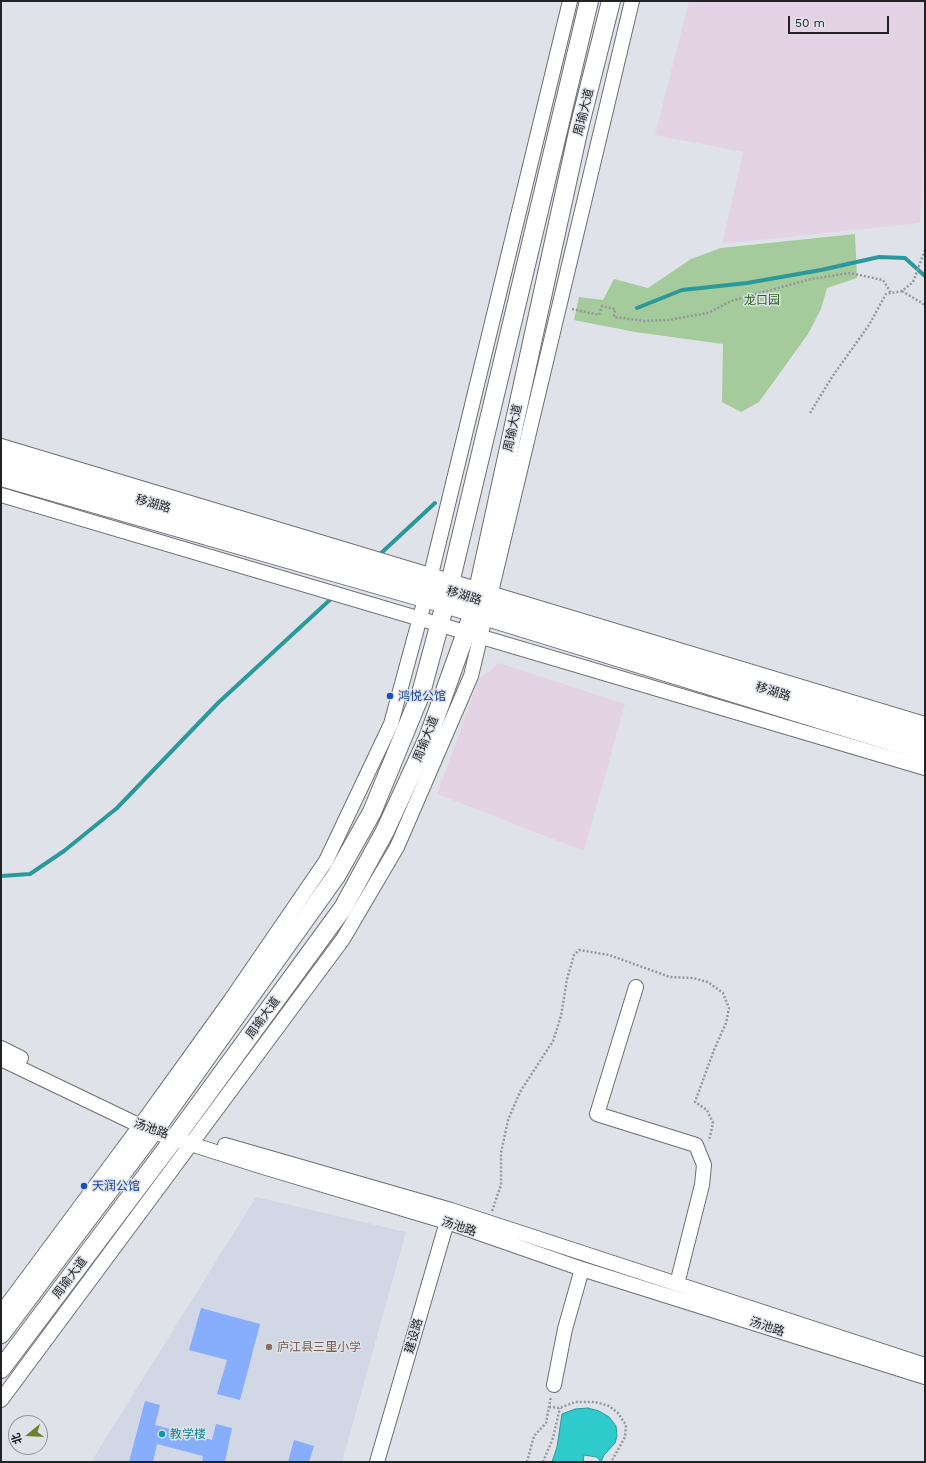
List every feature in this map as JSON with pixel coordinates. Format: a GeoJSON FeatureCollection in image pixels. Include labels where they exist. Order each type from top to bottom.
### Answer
{"type":"FeatureCollection","features":[{"type":"Feature","properties":{"kind":"main road","name":"周瑜大道"},"geometry":{"type":"LineString","coordinates":[[1,1334],[149,1125],[336,876],[372,812],[421,693],[448,592],[589,1]]}},
{"type":"Feature","properties":{"kind":"main road","name":"周瑜大道"},"geometry":{"type":"LineString","coordinates":[[1,1369],[186,1137],[343,908],[385,831],[428,738],[473,634],[482,602],[578,132],[611,1]]}},
{"type":"Feature","properties":{"kind":"main road","name":"移湖路"},"geometry":{"type":"LineString","coordinates":[[1,459],[482,602],[925,739]]}},
{"type":"Feature","properties":{"kind":"main road","name":"移湖路"},"geometry":{"type":"LineString","coordinates":[[1,478],[366,568]]}},
{"type":"Feature","properties":{"kind":"main road","name":"移湖路"},"geometry":{"type":"LineString","coordinates":[[482,602],[925,752]]}},
{"type":"Feature","properties":{"kind":"street"},"geometry":{"type":"LineString","coordinates":[[1,1313],[149,1125],[230,1001],[326,861],[391,724],[428,586],[570,1]]}},
{"type":"Feature","properties":{"kind":"street"},"geometry":{"type":"LineString","coordinates":[[482,602],[559,306],[632,1]]}},
{"type":"Feature","properties":{"kind":"street","name":"移湖路"},"geometry":{"type":"LineString","coordinates":[[1,446],[366,568],[482,602],[925,724]]}},
{"type":"Feature","properties":{"kind":"street"},"geometry":{"type":"LineString","coordinates":[[1,495],[925,768]]}},
{"type":"Feature","properties":{"kind":"street"},"geometry":{"type":"LineString","coordinates":[[636,987],[597,1114],[696,1145],[704,1165],[702,1185],[677,1284]]}},
{"type":"Feature","properties":{"kind":"street","name":"汤池路"},"geometry":{"type":"LineString","coordinates":[[1,1048],[149,1125]]}},
{"type":"Feature","properties":{"kind":"street","name":"汤池路"},"geometry":{"type":"LineString","coordinates":[[1,1059],[149,1125],[677,1284],[925,1365]]}},
{"type":"Feature","properties":{"kind":"street"},"geometry":{"type":"LineString","coordinates":[[1,1400],[186,1137]]}},
{"type":"Feature","properties":{"kind":"street","name":"汤池路"},"geometry":{"type":"LineString","coordinates":[[449,1216],[582,1269],[925,1377]]}},
{"type":"Feature","properties":{"kind":"street","name":"建设路"},"geometry":{"type":"LineString","coordinates":[[378,1462],[449,1216]]}},
{"type":"Feature","properties":{"kind":"street"},"geometry":{"type":"LineString","coordinates":[[554,1385],[565,1329],[582,1269]]}},
{"type":"Feature","properties":{"kind":"path"},"geometry":{"type":"LineString","coordinates":[[810,413],[832,377],[869,325],[886,294],[902,291],[913,282],[925,250]]}},
{"type":"Feature","properties":{"kind":"path"},"geometry":{"type":"LineString","coordinates":[[559,306],[599,315],[602,306],[615,309],[614,317],[644,321],[668,320],[708,313],[731,301],[812,279],[850,273],[883,280],[891,293]]}},
{"type":"Feature","properties":{"kind":"path"},"geometry":{"type":"LineString","coordinates":[[902,291],[925,305]]}},
{"type":"Feature","properties":{"kind":"path"},"geometry":{"type":"LineString","coordinates":[[527,1462],[534,1436],[546,1423],[554,1385]]}},
{"type":"Feature","properties":{"kind":"path"},"geometry":{"type":"LineString","coordinates":[[549,1407],[560,1408],[575,1402],[595,1402],[609,1406],[618,1413],[626,1425],[625,1437],[611,1462]]}},
{"type":"Feature","properties":{"kind":"path"},"geometry":{"type":"LineString","coordinates":[[543,1462],[553,1438],[560,1408]]}},
{"type":"Feature","properties":{"kind":"shaded area"},"geometry":{"type":"Polygon","coordinates":[[[689,1],[925,1],[925,132],[920,223],[722,244],[743,152],[655,135],[689,1]]]}},
{"type":"Feature","properties":{"kind":"shaded area"},"geometry":{"type":"Polygon","coordinates":[[[499,663],[625,704],[584,851],[437,794],[479,679],[499,663]]]}},
{"type":"Feature","properties":{"kind":"shaded area","name":"庐江县三里小学"},"geometry":{"type":"Polygon","coordinates":[[[256,1197],[406,1232],[342,1462],[91,1462],[256,1197]]]}},
{"type":"Feature","properties":{"kind":"green space","name":"龙口园"},"geometry":{"type":"Polygon","coordinates":[[[855,234],[857,278],[827,288],[821,309],[808,334],[759,402],[741,412],[722,402],[723,344],[635,332],[574,320],[579,297],[603,300],[614,279],[648,288],[691,259],[721,248],[855,234]]]}},
{"type":"Feature","properties":{"kind":"water"},"geometry":{"type":"Polygon","coordinates":[[[588,1408],[599,1411],[609,1417],[616,1426],[617,1436],[615,1443],[604,1455],[601,1462],[597,1457],[584,1455],[583,1462],[552,1462],[557,1447],[562,1414],[575,1409],[588,1408]]]}},
{"type":"Feature","properties":{"kind":"building"},"geometry":{"type":"Polygon","coordinates":[[[201,1308],[260,1324],[240,1400],[217,1394],[227,1360],[189,1350],[201,1308]]]}},
{"type":"Feature","properties":{"kind":"building","name":"教学楼"},"geometry":{"type":"Polygon","coordinates":[[[145,1401],[160,1405],[155,1425],[212,1440],[216,1424],[232,1428],[225,1462],[202,1462],[203,1456],[157,1444],[153,1462],[129,1462],[145,1401]]]}},
{"type":"Feature","properties":{"kind":"building"},"geometry":{"type":"Polygon","coordinates":[[[294,1440],[314,1446],[309,1462],[288,1462],[294,1440]]]}},
{"type":"Feature","properties":{"kind":"waterway"},"geometry":{"type":"LineString","coordinates":[[637,308],[682,290],[747,283],[821,270],[879,257],[905,258],[925,276]]}},
{"type":"Feature","properties":{"kind":"waterway"},"geometry":{"type":"LineString","coordinates":[[378,556],[435,503]]}},
{"type":"Feature","properties":{"kind":"waterway"},"geometry":{"type":"LineString","coordinates":[[1,876],[30,874],[64,851],[117,808],[218,703],[333,597]]}},
{"type":"Feature","properties":{"kind":"place","name":"鸿悦公馆"},"geometry":{"type":"Point","coordinates":[390,696]}},
{"type":"Feature","properties":{"kind":"place","name":"天润公馆"},"geometry":{"type":"Point","coordinates":[84,1186]}},
{"type":"Feature","properties":{"kind":"place","name":"庐江县三里小学"},"geometry":{"type":"Point","coordinates":[269,1347]}},
{"type":"Feature","properties":{"kind":"place","name":"教学楼"},"geometry":{"type":"Point","coordinates":[162,1434]}}]}
